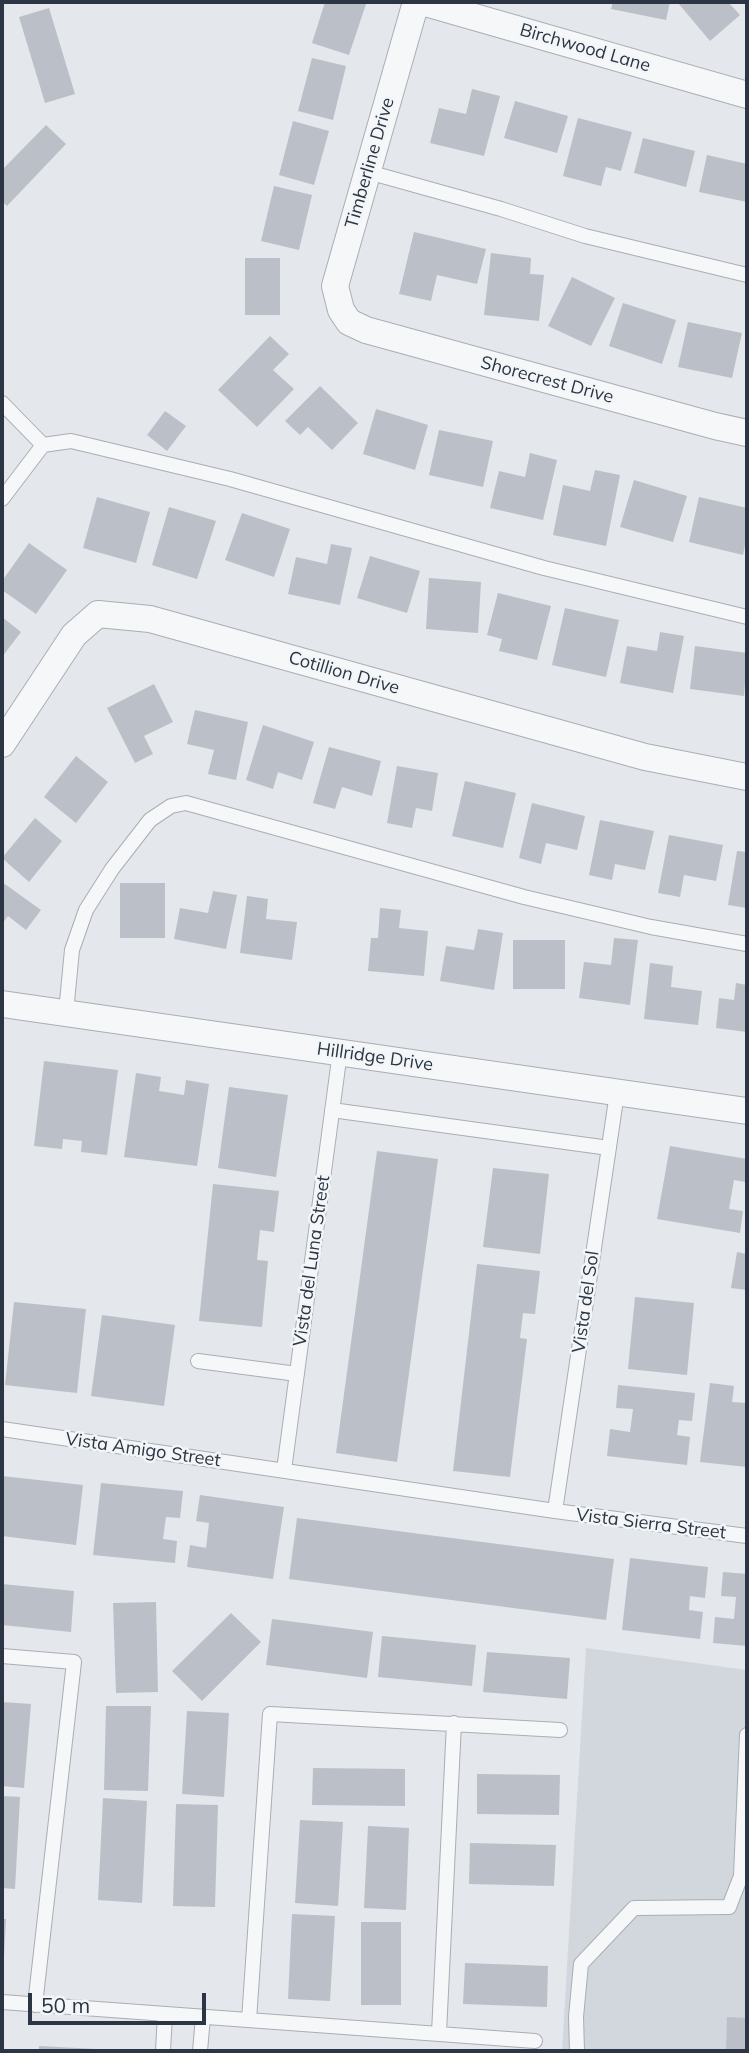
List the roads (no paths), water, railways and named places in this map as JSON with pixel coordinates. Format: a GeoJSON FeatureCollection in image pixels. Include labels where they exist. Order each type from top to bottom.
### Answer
{"type":"FeatureCollection","features":[{"type":"Feature","properties":{"kind":"street","name":"Timberline Drive"},"geometry":{"type":"LineString","coordinates":[[349,322],[341,310],[335,286],[416,2]]}},
{"type":"Feature","properties":{"kind":"street","name":"Birchwood Lane"},"geometry":{"type":"LineString","coordinates":[[422,2],[747,95]]}},
{"type":"Feature","properties":{"kind":"street","name":"Shorecrest Drive"},"geometry":{"type":"LineString","coordinates":[[349,322],[366,330],[747,433]]}},
{"type":"Feature","properties":{"kind":"street","name":"Cotillion Drive"},"geometry":{"type":"LineString","coordinates":[[2,744],[74,635],[98,614],[149,619],[645,757],[747,777]]}},
{"type":"Feature","properties":{"kind":"street","name":"Hillridge Drive"},"geometry":{"type":"LineString","coordinates":[[2,1004],[747,1111]]}},
{"type":"Feature","properties":{"kind":"lane"},"geometry":{"type":"LineString","coordinates":[[368,172],[501,209],[585,236],[747,275]]}},
{"type":"Feature","properties":{"kind":"lane"},"geometry":{"type":"LineString","coordinates":[[2,403],[43,445]]}},
{"type":"Feature","properties":{"kind":"lane"},"geometry":{"type":"LineString","coordinates":[[2,499],[43,445],[71,441],[203,472],[544,568],[747,617]]}},
{"type":"Feature","properties":{"kind":"lane"},"geometry":{"type":"LineString","coordinates":[[66,1012],[72,950],[86,910],[112,869],[149,820],[171,806],[186,803],[524,897],[651,927],[747,944]]}},
{"type":"Feature","properties":{"kind":"lane","name":"Vista del Luna Street"},"geometry":{"type":"LineString","coordinates":[[284,1470],[340,1052]]}},
{"type":"Feature","properties":{"kind":"lane","name":"Vista del Sol"},"geometry":{"type":"LineString","coordinates":[[555,1511],[617,1093]]}},
{"type":"Feature","properties":{"kind":"lane"},"geometry":{"type":"LineString","coordinates":[[332,1110],[609,1148]]}},
{"type":"Feature","properties":{"kind":"lane"},"geometry":{"type":"LineString","coordinates":[[198,1361],[297,1374]]}},
{"type":"Feature","properties":{"kind":"lane","name":"Vista Amigo Street"},"geometry":{"type":"LineString","coordinates":[[2,1429],[555,1511]]}},
{"type":"Feature","properties":{"kind":"lane","name":"Vista Sierra Street"},"geometry":{"type":"LineString","coordinates":[[555,1511],[747,1536]]}},
{"type":"Feature","properties":{"kind":"lane"},"geometry":{"type":"LineString","coordinates":[[2,1656],[74,1661],[35,2005]]}},
{"type":"Feature","properties":{"kind":"lane"},"geometry":{"type":"LineString","coordinates":[[249,2020],[270,1714],[560,1730]]}},
{"type":"Feature","properties":{"kind":"lane"},"geometry":{"type":"LineString","coordinates":[[439,2033],[454,1723]]}},
{"type":"Feature","properties":{"kind":"lane"},"geometry":{"type":"LineString","coordinates":[[577,2051],[576,2017],[580,1964],[634,1908],[729,1907],[741,1876],[747,1735]]}},
{"type":"Feature","properties":{"kind":"lane"},"geometry":{"type":"LineString","coordinates":[[2,2002],[535,2041]]}},
{"type":"Feature","properties":{"kind":"lane"},"geometry":{"type":"LineString","coordinates":[[163,2051],[165,2014]]}},
{"type":"Feature","properties":{"kind":"lane"},"geometry":{"type":"LineString","coordinates":[[200,2051],[203,2017]]}}]}
